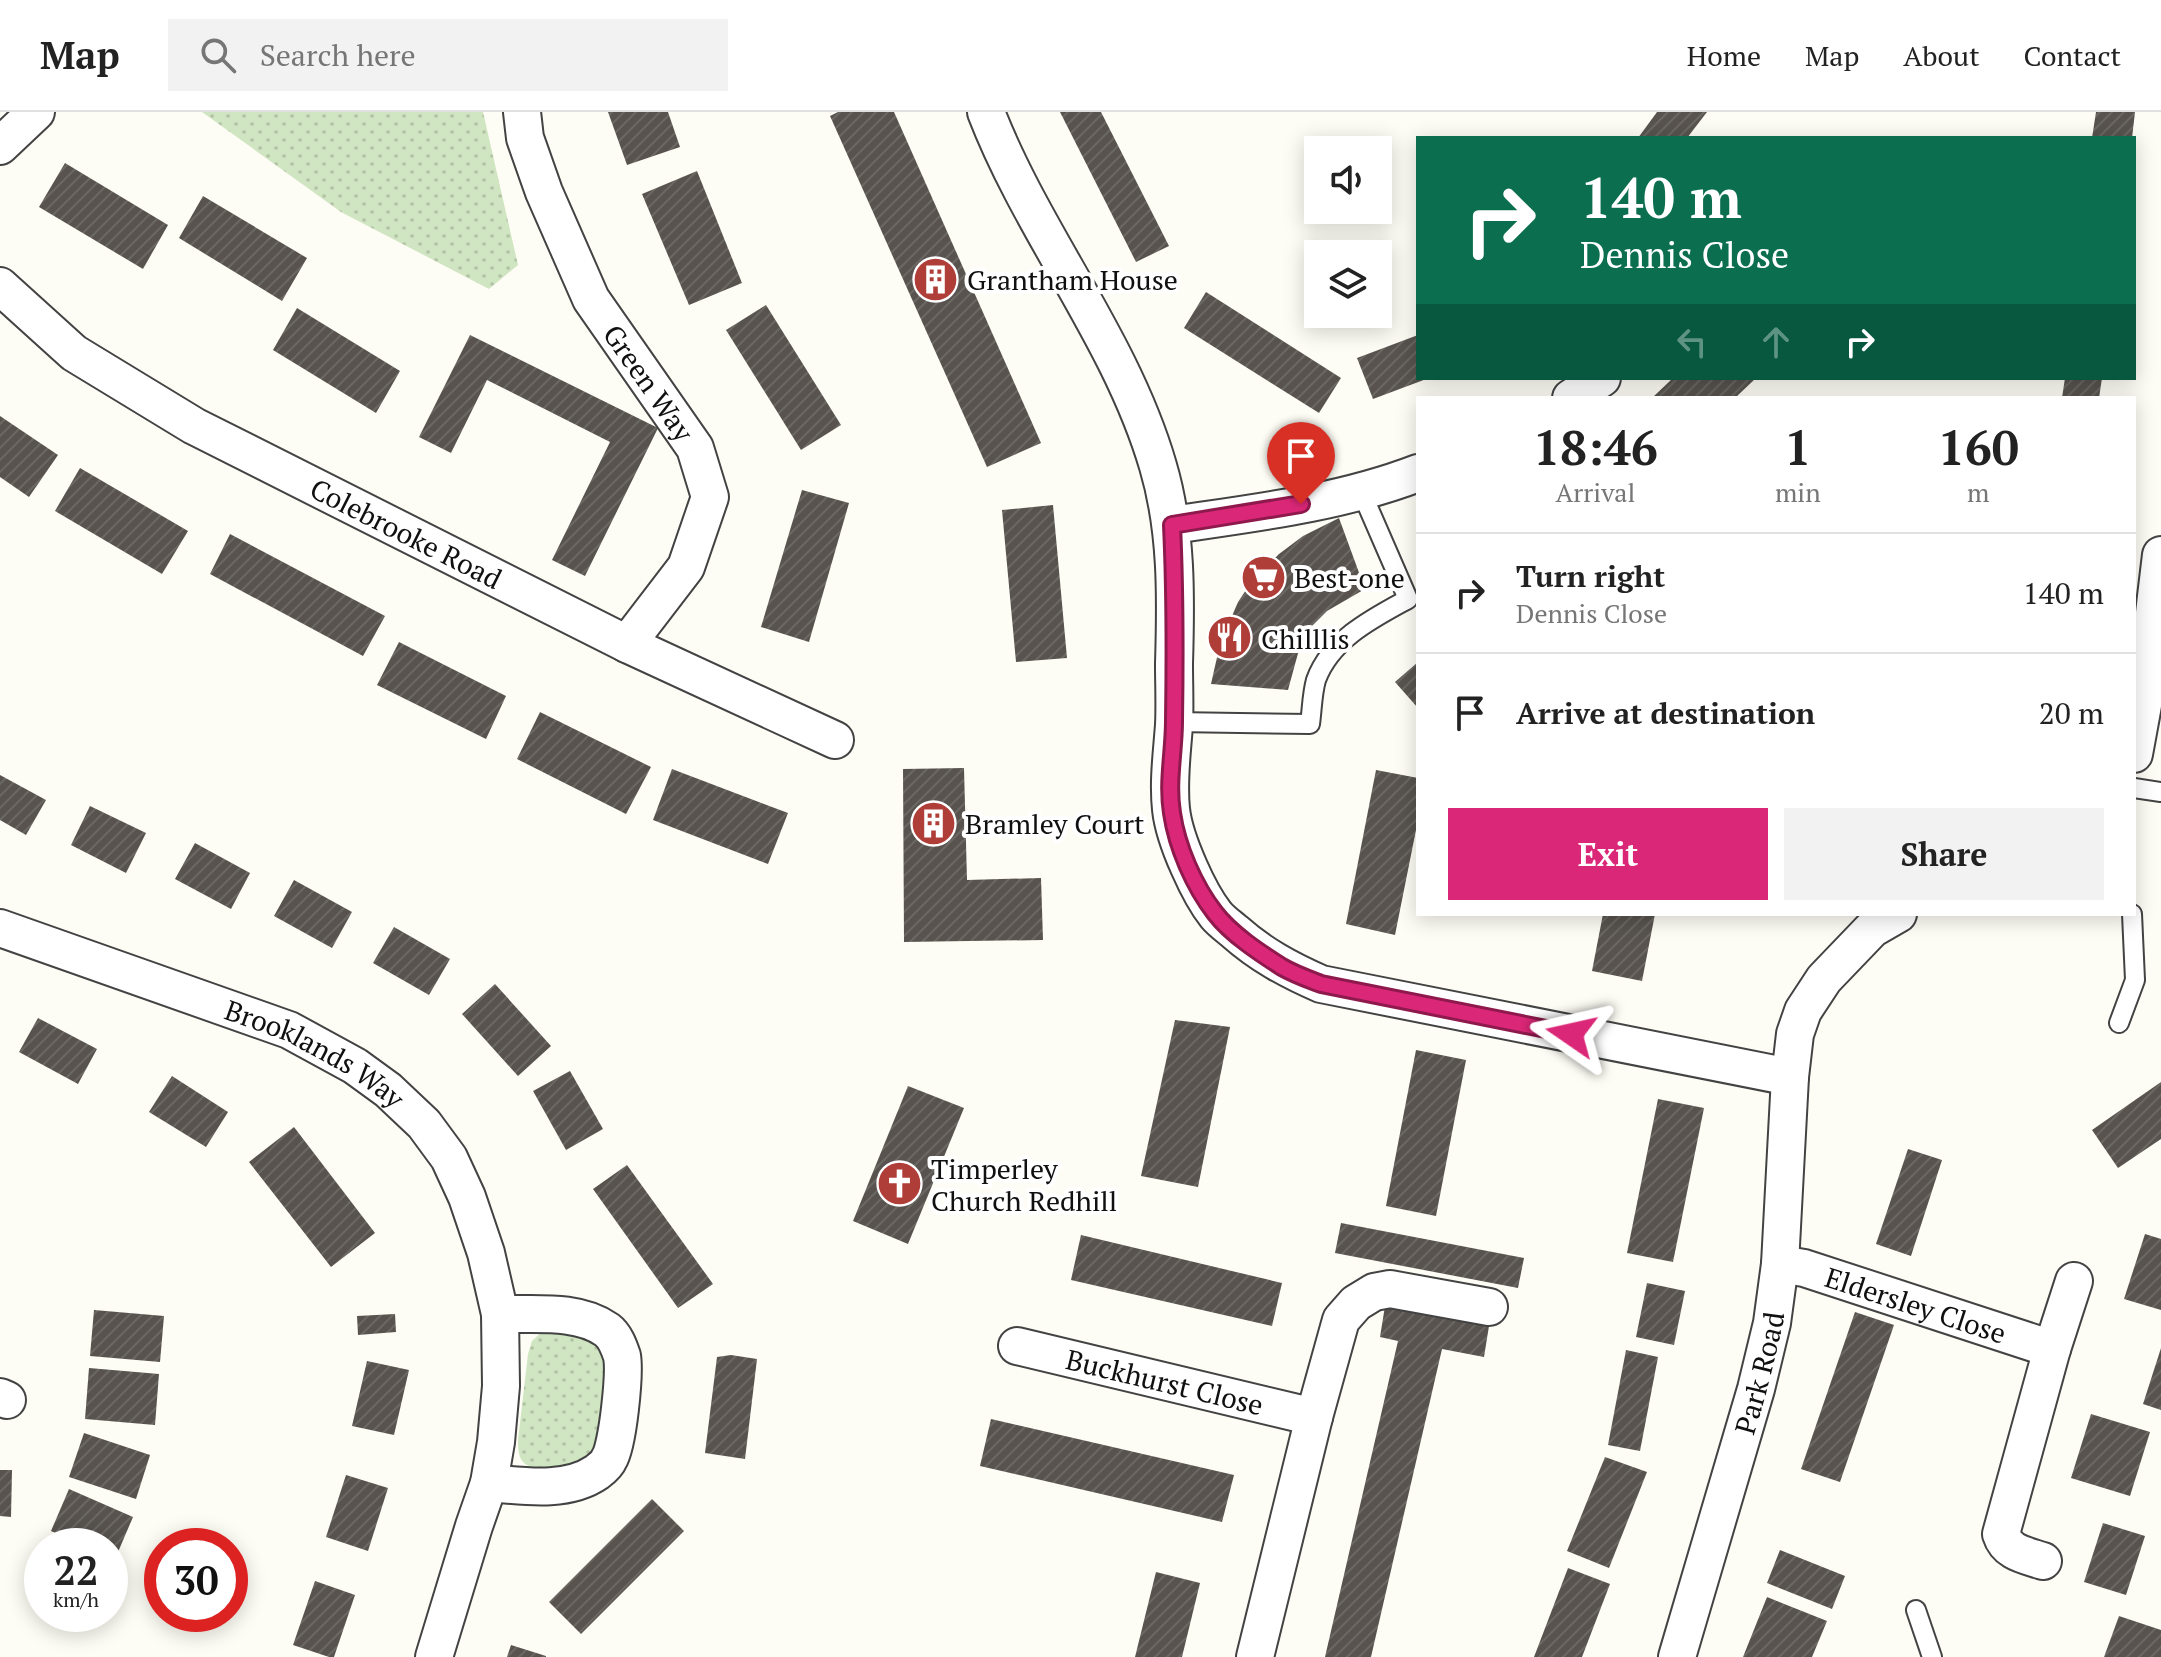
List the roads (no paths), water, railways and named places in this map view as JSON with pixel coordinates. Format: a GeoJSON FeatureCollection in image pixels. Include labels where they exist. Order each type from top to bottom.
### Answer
{"type":"FeatureCollection","features":[{"type":"Feature","properties":{"kind":"street"},"geometry":{"type":"LineString","coordinates":[[0,146],[36,112]]}},
{"type":"Feature","properties":{"kind":"street","name":"Green Way"},"geometry":{"type":"LineString","coordinates":[[522,112],[525,138],[544,192],[591,299],[695,448],[710,497],[686,567],[627,644]]}},
{"type":"Feature","properties":{"kind":"street"},"geometry":{"type":"LineString","coordinates":[[986,112],[1008,165],[1111,352],[1138,410],[1158,466],[1172,525],[1176,597],[1170,774],[1172,812],[1186,859],[1216,914],[1251,946],[1285,968],[1321,984],[1790,1077]]}},
{"type":"Feature","properties":{"kind":"street","name":"Colebrooke Road"},"geometry":{"type":"LineString","coordinates":[[0,286],[74,353],[194,426],[627,644],[835,740]]}},
{"type":"Feature","properties":{"kind":"street"},"geometry":{"type":"LineString","coordinates":[[1574,396],[1599,380]]}},
{"type":"Feature","properties":{"kind":"street"},"geometry":{"type":"LineString","coordinates":[[1172,525],[1271,510],[1361,491],[1416,474]]}},
{"type":"Feature","properties":{"kind":"street"},"geometry":{"type":"LineString","coordinates":[[2136,743],[2161,555]]}},
{"type":"Feature","properties":{"kind":"street","name":"Park Road"},"geometry":{"type":"LineString","coordinates":[[1677,1657],[1756,1389],[1772,1323],[1780,1264],[1795,1034],[1803,1011],[1824,979],[1872,929],[1895,916]]}},
{"type":"Feature","properties":{"kind":"street","name":"Brooklands Way"},"geometry":{"type":"LineString","coordinates":[[0,928],[289,1030],[355,1066],[388,1090],[424,1124],[449,1158],[467,1197],[486,1253],[500,1314],[501,1386],[489,1483],[434,1657]]}},
{"type":"Feature","properties":{"kind":"street","name":"Eldersley Close"},"geometry":{"type":"LineString","coordinates":[[1780,1264],[1804,1268],[2052,1349]]}},
{"type":"Feature","properties":{"kind":"street"},"geometry":{"type":"LineString","coordinates":[[2043,1561],[2015,1552],[2004,1544],[2001,1534],[2074,1281]]}},
{"type":"Feature","properties":{"kind":"street"},"geometry":{"type":"LineString","coordinates":[[1255,1657],[1341,1320],[1356,1303],[1374,1292],[1390,1289],[1489,1307]]}},
{"type":"Feature","properties":{"kind":"street"},"geometry":{"type":"LineString","coordinates":[[489,1483],[564,1485],[598,1472],[609,1461],[614,1448],[621,1382],[622,1359],[616,1341],[610,1332],[595,1323],[556,1315],[500,1314]]}},
{"type":"Feature","properties":{"kind":"street","name":"Buckhurst Close"},"geometry":{"type":"LineString","coordinates":[[1017,1346],[1314,1417]]}},
{"type":"Feature","properties":{"kind":"lane"},"geometry":{"type":"LineString","coordinates":[[1174,722],[1310,724],[1316,681],[1328,658],[1346,637],[1408,599],[1361,491]]}},
{"type":"Feature","properties":{"kind":"lane"},"geometry":{"type":"LineString","coordinates":[[2136,788],[2161,792]]}},
{"type":"Feature","properties":{"kind":"lane"},"geometry":{"type":"LineString","coordinates":[[2119,1023],[2135,980],[2132,916]]}},
{"type":"Feature","properties":{"kind":"lane"},"geometry":{"type":"LineString","coordinates":[[1916,1610],[1932,1657]]}},
{"type":"Feature","properties":{"kind":"place","name":"Grantham House"},"geometry":{"type":"Point","coordinates":[936,279]}},
{"type":"Feature","properties":{"kind":"place","name":"Best-one"},"geometry":{"type":"Point","coordinates":[1263,577]}},
{"type":"Feature","properties":{"kind":"place","name":"Chilllis"},"geometry":{"type":"Point","coordinates":[1230,638]}},
{"type":"Feature","properties":{"kind":"place","name":"Bramley Court"},"geometry":{"type":"Point","coordinates":[934,823]}},
{"type":"Feature","properties":{"kind":"place","name":"Timperley Church Redhill"},"geometry":{"type":"Point","coordinates":[900,1184]}}]}
